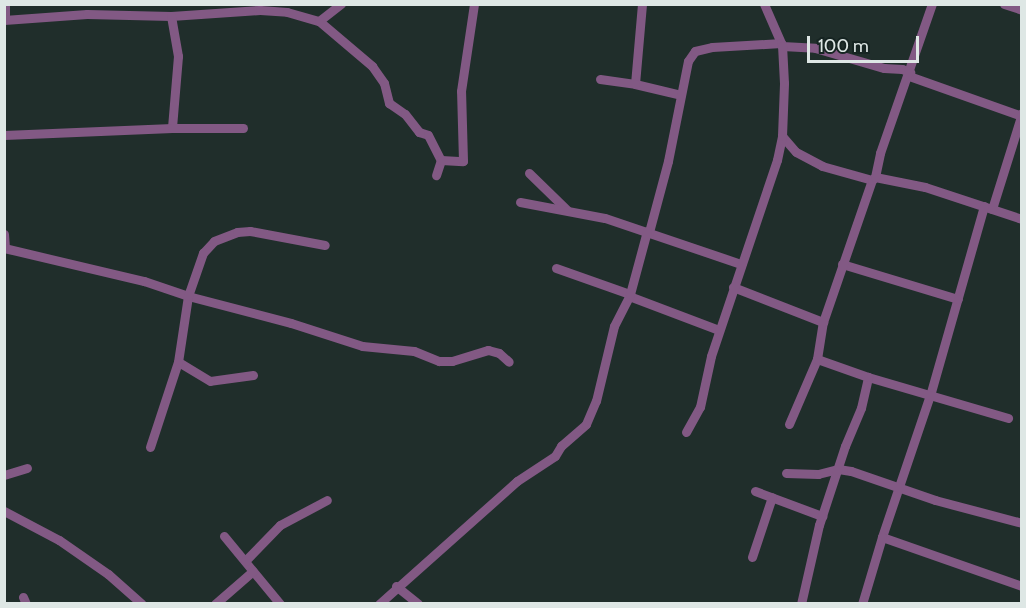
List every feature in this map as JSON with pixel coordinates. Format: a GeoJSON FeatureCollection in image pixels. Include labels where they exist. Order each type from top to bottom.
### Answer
{"type":"FeatureCollection","features":[{"type":"Feature","properties":{"kind":"street"},"geometry":{"type":"LineString","coordinates":[[5,4],[5,17],[87,9],[169,16],[262,8],[319,21],[372,66],[384,83],[389,103],[405,114],[420,132],[428,135],[441,160],[436,175]]}},
{"type":"Feature","properties":{"kind":"street"},"geometry":{"type":"LineString","coordinates":[[168,4],[178,56],[172,128]]}},
{"type":"Feature","properties":{"kind":"street"},"geometry":{"type":"LineString","coordinates":[[319,21],[340,4]]}},
{"type":"Feature","properties":{"kind":"street"},"geometry":{"type":"LineString","coordinates":[[441,160],[463,161],[461,91],[474,4]]}},
{"type":"Feature","properties":{"kind":"street"},"geometry":{"type":"LineString","coordinates":[[635,84],[642,4]]}},
{"type":"Feature","properties":{"kind":"street"},"geometry":{"type":"LineString","coordinates":[[686,432],[700,406],[719,330],[770,180],[782,136],[784,83],[781,44],[764,4]]}},
{"type":"Feature","properties":{"kind":"street"},"geometry":{"type":"LineString","coordinates":[[789,424],[817,359],[823,322],[933,4]]}},
{"type":"Feature","properties":{"kind":"street"},"geometry":{"type":"LineString","coordinates":[[1004,4],[1022,10]]}},
{"type":"Feature","properties":{"kind":"street"},"geometry":{"type":"LineString","coordinates":[[379,603],[517,481],[555,456],[561,446],[586,424],[596,400],[614,326],[629,295],[648,232],[668,161],[688,61],[695,51],[712,47],[781,44],[815,48],[884,68],[902,69],[909,74],[1021,114],[947,330],[930,395],[862,603]]}},
{"type":"Feature","properties":{"kind":"street"},"geometry":{"type":"LineString","coordinates":[[600,79],[635,84],[681,95]]}},
{"type":"Feature","properties":{"kind":"street"},"geometry":{"type":"LineString","coordinates":[[4,135],[172,128],[243,128]]}},
{"type":"Feature","properties":{"kind":"street"},"geometry":{"type":"LineString","coordinates":[[782,136],[796,152],[822,166],[925,187],[1022,219]]}},
{"type":"Feature","properties":{"kind":"street"},"geometry":{"type":"LineString","coordinates":[[529,173],[568,212]]}},
{"type":"Feature","properties":{"kind":"street"},"geometry":{"type":"LineString","coordinates":[[520,202],[605,218],[741,264]]}},
{"type":"Feature","properties":{"kind":"street"},"geometry":{"type":"LineString","coordinates":[[150,447],[178,362],[188,296],[203,253],[214,241],[237,232],[250,231],[325,245]]}},
{"type":"Feature","properties":{"kind":"street"},"geometry":{"type":"LineString","coordinates":[[4,234],[5,248],[118,274],[188,296],[291,323],[362,346],[414,351],[439,361],[452,361],[488,350],[500,353],[509,362]]}},
{"type":"Feature","properties":{"kind":"street"},"geometry":{"type":"LineString","coordinates":[[842,264],[958,300]]}},
{"type":"Feature","properties":{"kind":"street"},"geometry":{"type":"LineString","coordinates":[[556,268],[719,330]]}},
{"type":"Feature","properties":{"kind":"street"},"geometry":{"type":"LineString","coordinates":[[733,288],[823,322]]}},
{"type":"Feature","properties":{"kind":"street"},"geometry":{"type":"LineString","coordinates":[[817,359],[868,377],[1008,418]]}},
{"type":"Feature","properties":{"kind":"street"},"geometry":{"type":"LineString","coordinates":[[178,362],[210,381],[253,375]]}},
{"type":"Feature","properties":{"kind":"street"},"geometry":{"type":"LineString","coordinates":[[801,603],[822,516],[861,408],[868,377]]}},
{"type":"Feature","properties":{"kind":"street"},"geometry":{"type":"LineString","coordinates":[[4,475],[27,468]]}},
{"type":"Feature","properties":{"kind":"street"},"geometry":{"type":"LineString","coordinates":[[786,473],[818,474],[838,469],[867,474],[935,500],[1022,523]]}},
{"type":"Feature","properties":{"kind":"street"},"geometry":{"type":"LineString","coordinates":[[755,490],[822,516]]}},
{"type":"Feature","properties":{"kind":"street"},"geometry":{"type":"LineString","coordinates":[[752,557],[772,496]]}},
{"type":"Feature","properties":{"kind":"street"},"geometry":{"type":"LineString","coordinates":[[245,561],[280,525],[327,500]]}},
{"type":"Feature","properties":{"kind":"street"},"geometry":{"type":"LineString","coordinates":[[4,511],[59,540],[108,574],[142,603]]}},
{"type":"Feature","properties":{"kind":"street"},"geometry":{"type":"LineString","coordinates":[[224,536],[280,603]]}},
{"type":"Feature","properties":{"kind":"street"},"geometry":{"type":"LineString","coordinates":[[882,537],[1022,586]]}},
{"type":"Feature","properties":{"kind":"street"},"geometry":{"type":"LineString","coordinates":[[215,603],[253,572]]}},
{"type":"Feature","properties":{"kind":"street"},"geometry":{"type":"LineString","coordinates":[[396,586],[418,603]]}}]}
